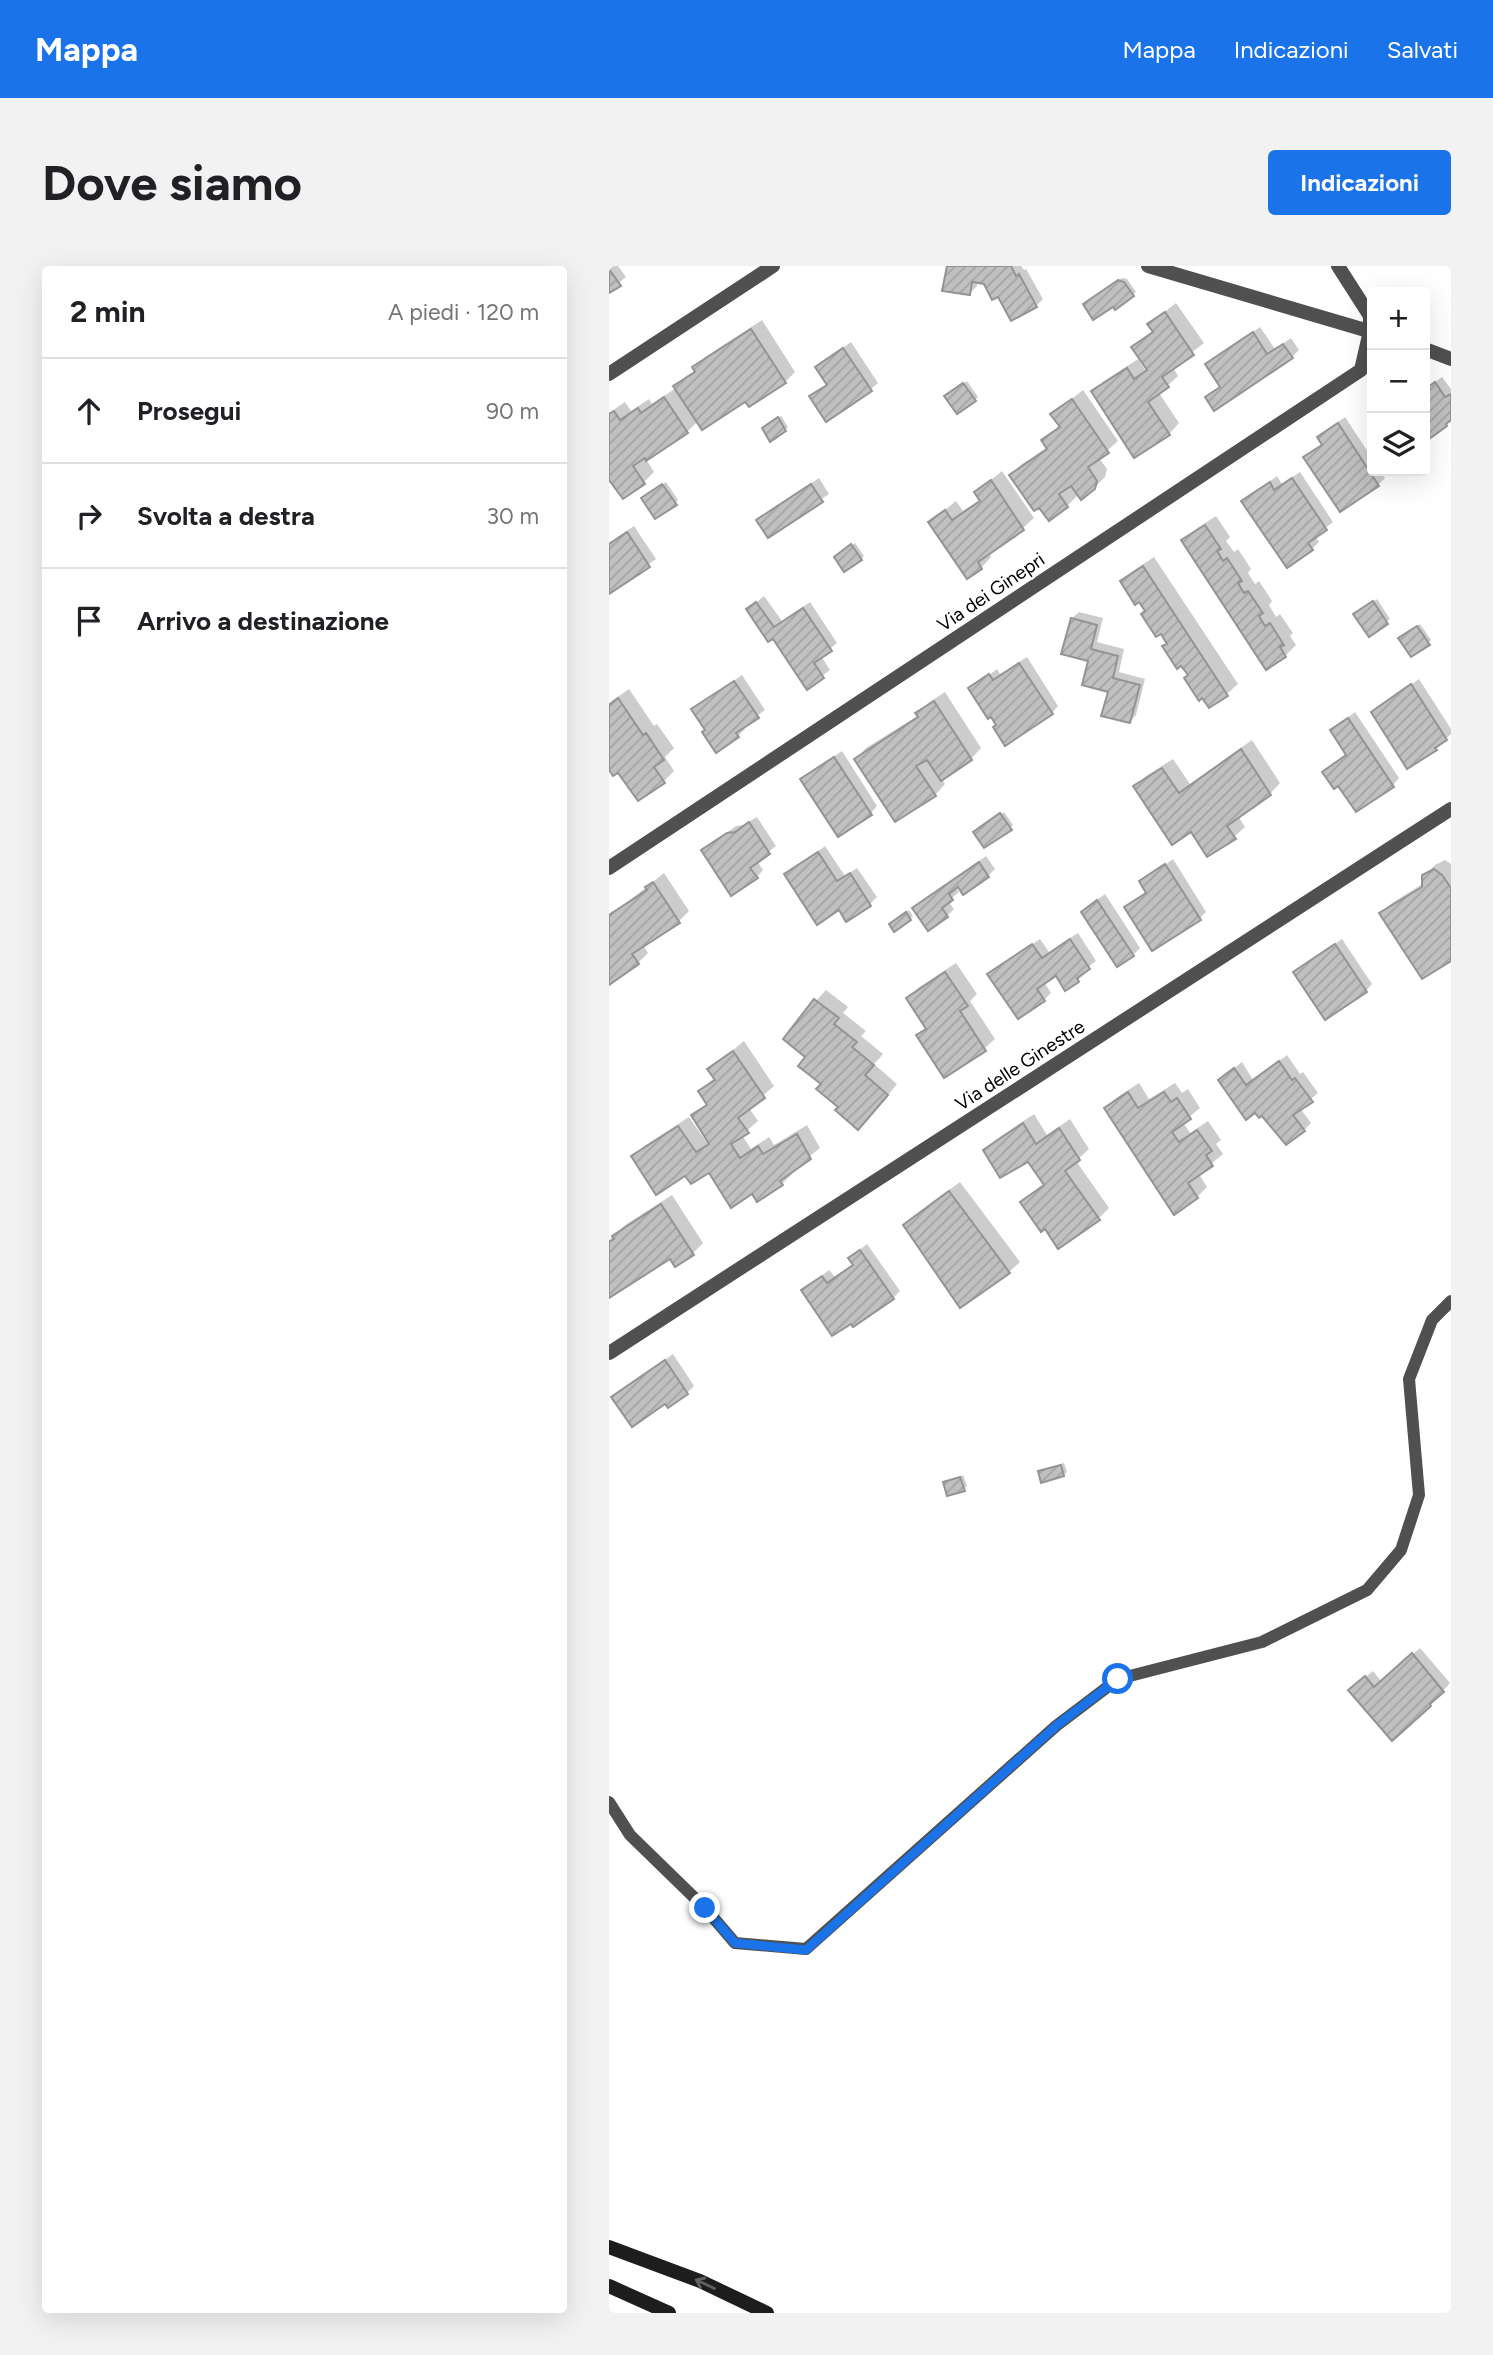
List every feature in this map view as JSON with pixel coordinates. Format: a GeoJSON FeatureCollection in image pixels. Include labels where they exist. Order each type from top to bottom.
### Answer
{"type":"FeatureCollection","features":[{"type":"Feature","properties":{"kind":"main road"},"geometry":{"type":"LineString","coordinates":[[609,2247],[700,2280],[767,2313]]}},
{"type":"Feature","properties":{"kind":"main road"},"geometry":{"type":"LineString","coordinates":[[609,2286],[669,2313]]}},
{"type":"Feature","properties":{"kind":"street"},"geometry":{"type":"LineString","coordinates":[[609,374],[773,266]]}},
{"type":"Feature","properties":{"kind":"street"},"geometry":{"type":"LineString","coordinates":[[1148,266],[1367,330]]}},
{"type":"Feature","properties":{"kind":"street"},"geometry":{"type":"LineString","coordinates":[[1338,266],[1367,311]]}},
{"type":"Feature","properties":{"kind":"street","name":"Via dei Ginepri"},"geometry":{"type":"LineString","coordinates":[[609,868],[1361,370],[1367,347]]}},
{"type":"Feature","properties":{"kind":"street"},"geometry":{"type":"LineString","coordinates":[[1428,350],[1451,359]]}},
{"type":"Feature","properties":{"kind":"street","name":"Via delle Ginestre"},"geometry":{"type":"LineString","coordinates":[[609,1353],[1451,809]]}},
{"type":"Feature","properties":{"kind":"lane"},"geometry":{"type":"LineString","coordinates":[[609,1802],[631,1835],[705,1908],[735,1943],[806,1950],[1056,1726],[1118,1679],[1262,1642],[1367,1590],[1401,1550],[1419,1495],[1409,1379],[1432,1320],[1451,1301]]}},
{"type":"Feature","properties":{"kind":"building"},"geometry":{"type":"Polygon","coordinates":[[[947,266],[1011,266],[1016,276],[1019,274],[1037,307],[1011,321],[998,297],[992,300],[984,284],[972,282],[970,295],[942,291],[947,266]]]}},
{"type":"Feature","properties":{"kind":"building"},"geometry":{"type":"Polygon","coordinates":[[[609,269],[621,286],[609,293],[609,269]]]}},
{"type":"Feature","properties":{"kind":"building"},"geometry":{"type":"Polygon","coordinates":[[[1118,280],[1124,282],[1134,296],[1115,310],[1113,307],[1093,320],[1083,304],[1118,280]]]}},
{"type":"Feature","properties":{"kind":"building"},"geometry":{"type":"Polygon","coordinates":[[[1165,312],[1194,355],[1162,377],[1169,387],[1148,402],[1170,435],[1134,458],[1091,391],[1127,368],[1134,379],[1147,370],[1131,347],[1153,332],[1147,324],[1165,312]]]}},
{"type":"Feature","properties":{"kind":"building"},"geometry":{"type":"Polygon","coordinates":[[[751,329],[786,383],[749,407],[745,402],[702,430],[673,386],[695,372],[692,367],[751,329]]]}},
{"type":"Feature","properties":{"kind":"building"},"geometry":{"type":"Polygon","coordinates":[[[1253,332],[1267,354],[1283,344],[1293,358],[1214,411],[1205,397],[1220,387],[1205,364],[1253,332]]]}},
{"type":"Feature","properties":{"kind":"building"},"geometry":{"type":"Polygon","coordinates":[[[843,348],[872,391],[826,422],[809,396],[827,385],[815,367],[843,348]]]}},
{"type":"Feature","properties":{"kind":"building"},"geometry":{"type":"Polygon","coordinates":[[[1435,382],[1445,397],[1451,394],[1451,420],[1430,438],[1430,413],[1430,386],[1435,382]]]}},
{"type":"Feature","properties":{"kind":"building"},"geometry":{"type":"Polygon","coordinates":[[[963,383],[976,401],[957,414],[944,396],[963,383]]]}},
{"type":"Feature","properties":{"kind":"building"},"geometry":{"type":"Polygon","coordinates":[[[664,397],[688,433],[646,461],[645,458],[633,466],[645,484],[623,499],[609,480],[609,414],[614,411],[620,420],[638,408],[641,413],[664,397]]]}},
{"type":"Feature","properties":{"kind":"building"},"geometry":{"type":"Polygon","coordinates":[[[1072,399],[1109,453],[1088,467],[1097,481],[1095,489],[1081,500],[1071,486],[1059,494],[1068,507],[1049,521],[1039,508],[1034,511],[1009,475],[1047,449],[1041,440],[1060,427],[1050,414],[1072,399]]]}},
{"type":"Feature","properties":{"kind":"building"},"geometry":{"type":"Polygon","coordinates":[[[778,417],[786,431],[770,442],[762,428],[778,417]]]}},
{"type":"Feature","properties":{"kind":"building"},"geometry":{"type":"Polygon","coordinates":[[[1338,423],[1367,468],[1367,476],[1372,476],[1379,486],[1340,512],[1303,457],[1322,445],[1317,437],[1338,423]]]}},
{"type":"Feature","properties":{"kind":"building"},"geometry":{"type":"Polygon","coordinates":[[[1292,478],[1327,530],[1308,543],[1313,550],[1287,568],[1241,501],[1270,482],[1274,490],[1292,478]]]}},
{"type":"Feature","properties":{"kind":"building"},"geometry":{"type":"Polygon","coordinates":[[[991,480],[1024,530],[978,562],[982,569],[967,579],[928,522],[945,510],[952,520],[980,501],[974,492],[991,480]]]}},
{"type":"Feature","properties":{"kind":"building"},"geometry":{"type":"Polygon","coordinates":[[[662,484],[677,505],[655,519],[641,498],[662,484]]]}},
{"type":"Feature","properties":{"kind":"building"},"geometry":{"type":"Polygon","coordinates":[[[811,484],[823,502],[768,538],[756,520],[811,484]]]}},
{"type":"Feature","properties":{"kind":"building"},"geometry":{"type":"Polygon","coordinates":[[[1205,525],[1221,549],[1217,551],[1223,561],[1227,558],[1242,581],[1238,583],[1244,593],[1248,591],[1263,613],[1259,616],[1265,626],[1270,623],[1284,645],[1280,647],[1286,657],[1266,670],[1181,540],[1205,525]]]}},
{"type":"Feature","properties":{"kind":"building"},"geometry":{"type":"Polygon","coordinates":[[[627,532],[650,567],[609,594],[609,544],[627,532]]]}},
{"type":"Feature","properties":{"kind":"building"},"geometry":{"type":"Polygon","coordinates":[[[851,544],[862,560],[844,572],[834,557],[851,544]]]}},
{"type":"Feature","properties":{"kind":"building"},"geometry":{"type":"Polygon","coordinates":[[[1143,566],[1228,696],[1209,708],[1202,698],[1199,701],[1184,678],[1188,675],[1181,666],[1177,669],[1162,646],[1167,644],[1161,634],[1156,637],[1141,614],[1145,611],[1139,602],[1135,605],[1120,581],[1143,566]]]}},
{"type":"Feature","properties":{"kind":"building"},"geometry":{"type":"Polygon","coordinates":[[[1373,601],[1388,624],[1369,637],[1353,614],[1373,601]]]}},
{"type":"Feature","properties":{"kind":"building"},"geometry":{"type":"Polygon","coordinates":[[[756,602],[774,627],[803,608],[832,651],[814,663],[824,678],[807,690],[773,639],[768,642],[746,609],[756,602]]]}},
{"type":"Feature","properties":{"kind":"building"},"geometry":{"type":"Polygon","coordinates":[[[1071,618],[1097,625],[1091,649],[1118,656],[1113,678],[1140,685],[1130,723],[1101,716],[1108,692],[1082,685],[1088,661],[1061,654],[1071,618]]]}},
{"type":"Feature","properties":{"kind":"building"},"geometry":{"type":"Polygon","coordinates":[[[1417,626],[1430,645],[1411,657],[1398,638],[1417,626]]]}},
{"type":"Feature","properties":{"kind":"building"},"geometry":{"type":"Polygon","coordinates":[[[1019,663],[1053,714],[1005,746],[993,727],[996,725],[991,717],[988,719],[968,688],[989,674],[993,680],[1019,663]]]}},
{"type":"Feature","properties":{"kind":"building"},"geometry":{"type":"Polygon","coordinates":[[[734,681],[759,718],[736,733],[739,737],[716,753],[691,709],[734,681]]]}},
{"type":"Feature","properties":{"kind":"building"},"geometry":{"type":"Polygon","coordinates":[[[1411,684],[1447,740],[1435,748],[1437,750],[1407,769],[1371,712],[1411,684]]]}},
{"type":"Feature","properties":{"kind":"building"},"geometry":{"type":"Polygon","coordinates":[[[618,698],[664,760],[654,767],[665,783],[638,801],[618,773],[613,776],[609,770],[609,705],[618,698]]]}},
{"type":"Feature","properties":{"kind":"building"},"geometry":{"type":"Polygon","coordinates":[[[934,701],[972,760],[941,781],[927,760],[916,766],[936,796],[895,822],[854,759],[918,717],[915,713],[934,701]]]}},
{"type":"Feature","properties":{"kind":"building"},"geometry":{"type":"Polygon","coordinates":[[[1348,718],[1394,787],[1356,812],[1338,786],[1334,789],[1322,772],[1346,755],[1330,730],[1348,718]]]}},
{"type":"Feature","properties":{"kind":"building"},"geometry":{"type":"Polygon","coordinates":[[[1241,749],[1271,795],[1227,826],[1236,839],[1207,857],[1191,832],[1172,845],[1133,786],[1162,768],[1179,793],[1241,749]]]}},
{"type":"Feature","properties":{"kind":"building"},"geometry":{"type":"Polygon","coordinates":[[[834,757],[872,815],[838,837],[800,779],[834,757]]]}},
{"type":"Feature","properties":{"kind":"building"},"geometry":{"type":"Polygon","coordinates":[[[1000,813],[1012,830],[984,848],[973,832],[1000,813]]]}},
{"type":"Feature","properties":{"kind":"building"},"geometry":{"type":"Polygon","coordinates":[[[749,822],[770,854],[750,868],[758,878],[731,896],[701,850],[749,822]]]}},
{"type":"Feature","properties":{"kind":"building"},"geometry":{"type":"Polygon","coordinates":[[[818,852],[837,881],[850,873],[871,906],[846,922],[839,910],[817,925],[784,874],[818,852]]]}},
{"type":"Feature","properties":{"kind":"building"},"geometry":{"type":"Polygon","coordinates":[[[979,862],[989,877],[963,895],[958,887],[949,894],[953,900],[942,908],[948,917],[928,931],[912,908],[979,862]]]}},
{"type":"Feature","properties":{"kind":"building"},"geometry":{"type":"Polygon","coordinates":[[[1165,864],[1201,920],[1152,951],[1124,907],[1146,893],[1139,881],[1165,864]]]}},
{"type":"Feature","properties":{"kind":"building"},"geometry":{"type":"Polygon","coordinates":[[[1434,869],[1451,888],[1451,961],[1422,979],[1379,913],[1422,887],[1422,875],[1434,869]]]}},
{"type":"Feature","properties":{"kind":"building"},"geometry":{"type":"Polygon","coordinates":[[[653,882],[680,923],[632,954],[639,964],[609,985],[609,915],[647,890],[645,887],[653,882]]]}},
{"type":"Feature","properties":{"kind":"building"},"geometry":{"type":"Polygon","coordinates":[[[1097,900],[1134,956],[1117,967],[1081,912],[1097,900]]]}},
{"type":"Feature","properties":{"kind":"building"},"geometry":{"type":"Polygon","coordinates":[[[906,912],[911,920],[894,932],[889,924],[906,912]]]}},
{"type":"Feature","properties":{"kind":"building"},"geometry":{"type":"Polygon","coordinates":[[[1070,939],[1090,969],[1077,978],[1079,982],[1065,991],[1056,976],[1037,989],[1045,1001],[1018,1019],[987,974],[1032,944],[1042,958],[1070,939]]]}},
{"type":"Feature","properties":{"kind":"building"},"geometry":{"type":"Polygon","coordinates":[[[1335,944],[1367,992],[1325,1020],[1293,972],[1335,944]]]}},
{"type":"Feature","properties":{"kind":"building"},"geometry":{"type":"Polygon","coordinates":[[[945,972],[968,1006],[960,1011],[986,1051],[944,1078],[916,1035],[926,1029],[906,998],[945,972]]]}},
{"type":"Feature","properties":{"kind":"building"},"geometry":{"type":"Polygon","coordinates":[[[814,999],[839,1018],[834,1024],[857,1042],[852,1047],[874,1065],[865,1075],[888,1095],[858,1130],[835,1110],[838,1107],[816,1089],[821,1084],[798,1066],[805,1057],[783,1039],[814,999]]]}},
{"type":"Feature","properties":{"kind":"building"},"geometry":{"type":"Polygon","coordinates":[[[733,1051],[765,1098],[738,1118],[749,1133],[731,1144],[740,1158],[758,1146],[763,1154],[797,1134],[811,1159],[780,1181],[783,1185],[757,1202],[752,1194],[731,1208],[709,1173],[691,1184],[685,1176],[656,1195],[631,1156],[678,1126],[696,1152],[709,1144],[691,1115],[707,1105],[698,1091],[715,1080],[707,1069],[733,1051]]]}},
{"type":"Feature","properties":{"kind":"building"},"geometry":{"type":"Polygon","coordinates":[[[1279,1061],[1292,1080],[1295,1078],[1313,1102],[1293,1115],[1305,1131],[1286,1145],[1262,1116],[1259,1118],[1255,1113],[1246,1120],[1218,1080],[1234,1068],[1246,1085],[1279,1061]]]}},
{"type":"Feature","properties":{"kind":"building"},"geometry":{"type":"Polygon","coordinates":[[[1128,1092],[1138,1108],[1164,1092],[1171,1102],[1177,1098],[1191,1119],[1172,1132],[1179,1142],[1197,1130],[1212,1151],[1206,1155],[1213,1166],[1188,1183],[1198,1198],[1174,1215],[1104,1108],[1128,1092]]]}},
{"type":"Feature","properties":{"kind":"building"},"geometry":{"type":"Polygon","coordinates":[[[1023,1123],[1036,1144],[1059,1128],[1080,1160],[1065,1171],[1100,1220],[1058,1249],[1045,1229],[1041,1232],[1020,1202],[1044,1185],[1028,1162],[1000,1178],[983,1150],[1023,1123]]]}},
{"type":"Feature","properties":{"kind":"building"},"geometry":{"type":"Polygon","coordinates":[[[949,1191],[1010,1273],[960,1308],[903,1225],[949,1191]]]}},
{"type":"Feature","properties":{"kind":"building"},"geometry":{"type":"Polygon","coordinates":[[[661,1204],[694,1255],[675,1267],[670,1259],[609,1298],[609,1242],[614,1239],[612,1236],[661,1204]]]}},
{"type":"Feature","properties":{"kind":"building"},"geometry":{"type":"Polygon","coordinates":[[[860,1250],[894,1299],[853,1327],[851,1324],[832,1336],[801,1290],[822,1276],[827,1283],[853,1265],[848,1258],[860,1250]]]}},
{"type":"Feature","properties":{"kind":"building"},"geometry":{"type":"Polygon","coordinates":[[[665,1360],[688,1394],[668,1408],[665,1404],[632,1427],[611,1397],[665,1360]]]}},
{"type":"Feature","properties":{"kind":"building"},"geometry":{"type":"Polygon","coordinates":[[[1061,1465],[1064,1476],[1041,1483],[1038,1471],[1061,1465]]]}},
{"type":"Feature","properties":{"kind":"building"},"geometry":{"type":"Polygon","coordinates":[[[960,1477],[965,1491],[947,1496],[943,1482],[960,1477]]]}},
{"type":"Feature","properties":{"kind":"building"},"geometry":{"type":"Polygon","coordinates":[[[1412,1653],[1444,1692],[1392,1741],[1348,1690],[1365,1676],[1374,1687],[1412,1653]]]}},
{"type":"Feature","properties":{"kind":"route"},"geometry":{"type":"LineString","coordinates":[[705,1908],[735,1943],[806,1950],[1056,1726],[1118,1679]]}}]}
